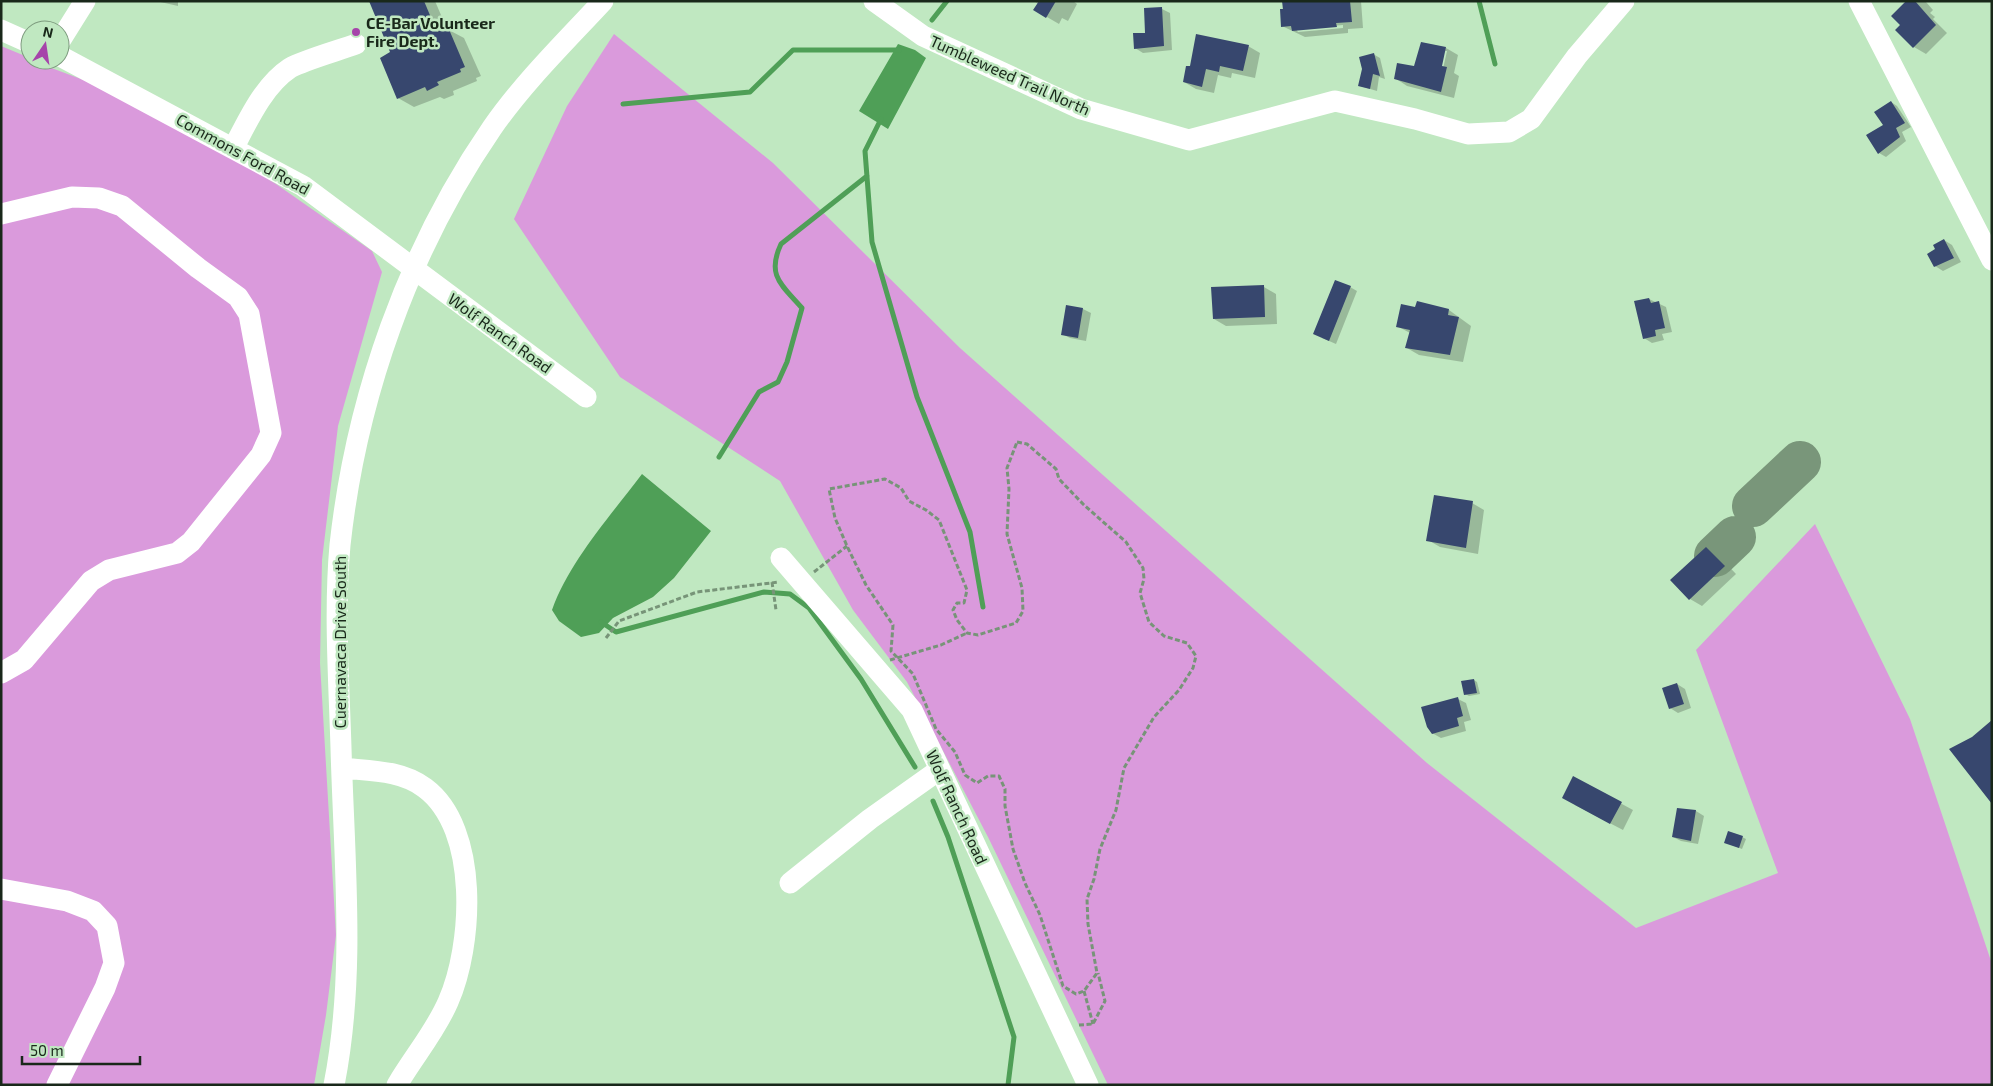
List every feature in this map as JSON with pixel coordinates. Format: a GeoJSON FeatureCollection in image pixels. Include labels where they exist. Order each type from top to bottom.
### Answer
{"type":"FeatureCollection","features":[{"type":"Feature","properties":{"kind":"street"},"geometry":{"type":"LineString","coordinates":[[70,26],[86,1]]}},
{"type":"Feature","properties":{"kind":"street","name":"Cuernavaca Drive South"},"geometry":{"type":"LineString","coordinates":[[334,1085],[344,1017],[348,952],[337,605],[340,546],[349,479],[358,433],[390,330],[414,270],[454,189],[493,127],[533,77],[604,1]]}},
{"type":"Feature","properties":{"kind":"street","name":"Tumbleweed Trail North"},"geometry":{"type":"LineString","coordinates":[[874,1],[923,36],[1082,109],[1189,140],[1335,101],[1415,119],[1468,134],[1509,132],[1531,119],[1578,56],[1624,1]]}},
{"type":"Feature","properties":{"kind":"street"},"geometry":{"type":"LineString","coordinates":[[1859,1],[1992,260]]}},
{"type":"Feature","properties":{"kind":"street"},"geometry":{"type":"LineString","coordinates":[[1,30],[20,38]]}},
{"type":"Feature","properties":{"kind":"street"},"geometry":{"type":"LineString","coordinates":[[234,147],[254,109],[272,86],[290,68],[356,44]]}},
{"type":"Feature","properties":{"kind":"street","name":"Commons Ford Road"},"geometry":{"type":"LineString","coordinates":[[70,61],[234,147],[303,186],[414,270]]}},
{"type":"Feature","properties":{"kind":"street"},"geometry":{"type":"LineString","coordinates":[[1,214],[72,197],[99,198],[122,206],[238,297],[249,314],[271,433],[261,455],[192,542],[176,553],[110,570],[91,581],[24,660],[1,673]]}},
{"type":"Feature","properties":{"kind":"street","name":"Wolf Ranch Road"},"geometry":{"type":"LineString","coordinates":[[414,270],[586,397]]}},
{"type":"Feature","properties":{"kind":"street","name":"Wolf Ranch Road"},"geometry":{"type":"LineString","coordinates":[[781,558],[912,710],[1088,1085]]}},
{"type":"Feature","properties":{"kind":"street"},"geometry":{"type":"LineString","coordinates":[[342,768],[395,774],[423,787],[435,796],[446,811],[454,829],[464,870],[467,914],[458,974],[439,1023],[397,1085]]}},
{"type":"Feature","properties":{"kind":"street"},"geometry":{"type":"LineString","coordinates":[[790,883],[870,819],[940,770]]}},
{"type":"Feature","properties":{"kind":"street"},"geometry":{"type":"LineString","coordinates":[[1,889],[67,901],[93,911],[107,926],[114,963],[105,988],[57,1085]]}},
{"type":"Feature","properties":{"kind":"path"},"geometry":{"type":"LineString","coordinates":[[872,664],[941,645],[967,633],[978,635],[1016,623],[1023,611],[1022,588],[1007,534],[1010,489],[1007,468],[1018,442],[1027,444],[1056,469],[1059,479],[1126,542],[1143,568],[1144,579],[1140,593],[1142,604],[1150,622],[1164,636],[1187,643],[1196,656],[1193,668],[1178,690],[1154,717],[1124,768],[1116,810],[1100,849],[1094,879],[1086,899],[1088,924],[1097,972],[1105,1001],[1093,1024]]}},
{"type":"Feature","properties":{"kind":"path"},"geometry":{"type":"LineString","coordinates":[[967,633],[952,610],[957,603],[964,603],[967,590],[939,520],[909,501],[901,488],[885,479],[829,489],[835,518],[847,546],[866,585],[893,625],[891,651],[913,674],[936,728],[955,752],[965,775],[978,783],[988,776],[999,776],[1005,788],[1005,806],[1012,849],[1040,915],[1063,986],[1076,994],[1084,991],[1097,972]]}},
{"type":"Feature","properties":{"kind":"path"},"geometry":{"type":"LineString","coordinates":[[606,638],[619,621],[697,592],[772,582],[802,582],[847,546]]}},
{"type":"Feature","properties":{"kind":"path"},"geometry":{"type":"LineString","coordinates":[[772,582],[776,610]]}},
{"type":"Feature","properties":{"kind":"path"},"geometry":{"type":"LineString","coordinates":[[1084,991],[1093,1024]]}},
{"type":"Feature","properties":{"kind":"path"},"geometry":{"type":"LineString","coordinates":[[1060,1026],[1093,1024]]}},
{"type":"Feature","properties":{"kind":"shaded area"},"geometry":{"type":"Polygon","coordinates":[[[614,34],[773,163],[960,348],[1427,763],[1636,928],[1778,873],[1696,650],[1815,524],[1910,719],[1992,964],[1992,1085],[1108,1085],[988,837],[907,682],[853,610],[780,481],[620,377],[514,219],[567,106],[614,34]]]}},
{"type":"Feature","properties":{"kind":"shaded area"},"geometry":{"type":"Polygon","coordinates":[[[898,44],[915,50],[926,58],[888,129],[859,111],[898,44]]]}},
{"type":"Feature","properties":{"kind":"shaded area"},"geometry":{"type":"Polygon","coordinates":[[[1,46],[20,54],[20,70],[57,70],[89,82],[214,147],[276,184],[372,251],[382,272],[338,426],[322,560],[320,663],[336,935],[326,1015],[314,1085],[1,1085],[1,46]]]}},
{"type":"Feature","properties":{"kind":"shaded area"},"geometry":{"type":"Polygon","coordinates":[[[642,474],[711,531],[674,578],[653,597],[613,618],[599,633],[581,637],[559,621],[552,610],[559,592],[580,557],[604,522],[642,474]]]}},
{"type":"Feature","properties":{"kind":"building"},"geometry":{"type":"Polygon","coordinates":[[[369,1],[424,1],[437,32],[448,27],[465,67],[460,69],[461,72],[437,82],[439,85],[427,91],[425,87],[397,99],[380,58],[390,52],[369,1]]]}},
{"type":"Feature","properties":{"kind":"building"},"geometry":{"type":"Polygon","coordinates":[[[1039,1],[1056,1],[1046,18],[1033,10],[1039,1]]]}},
{"type":"Feature","properties":{"kind":"building"},"geometry":{"type":"Polygon","coordinates":[[[1282,1],[1350,1],[1352,22],[1336,23],[1337,27],[1292,31],[1291,26],[1281,27],[1280,9],[1283,9],[1282,1]]]}},
{"type":"Feature","properties":{"kind":"building"},"geometry":{"type":"Polygon","coordinates":[[[1906,1],[1915,1],[1936,25],[1913,48],[1895,30],[1900,25],[1891,16],[1906,1]]]}},
{"type":"Feature","properties":{"kind":"building"},"geometry":{"type":"Polygon","coordinates":[[[1162,7],[1164,46],[1134,49],[1133,33],[1145,33],[1144,8],[1162,7]]]}},
{"type":"Feature","properties":{"kind":"building"},"geometry":{"type":"Polygon","coordinates":[[[1196,34],[1249,45],[1243,71],[1220,66],[1219,72],[1206,69],[1202,87],[1183,82],[1186,66],[1190,66],[1196,34]]]}},
{"type":"Feature","properties":{"kind":"building"},"geometry":{"type":"Polygon","coordinates":[[[1421,42],[1446,47],[1442,66],[1447,67],[1441,92],[1394,79],[1397,63],[1414,66],[1421,42]]]}},
{"type":"Feature","properties":{"kind":"building"},"geometry":{"type":"Polygon","coordinates":[[[1374,53],[1380,76],[1373,74],[1370,89],[1358,86],[1362,69],[1359,57],[1374,53]]]}},
{"type":"Feature","properties":{"kind":"building"},"geometry":{"type":"Polygon","coordinates":[[[1891,101],[1905,123],[1896,128],[1900,137],[1878,154],[1866,135],[1883,125],[1874,112],[1891,101]]]}},
{"type":"Feature","properties":{"kind":"building"},"geometry":{"type":"Polygon","coordinates":[[[1944,239],[1954,258],[1934,267],[1927,254],[1935,249],[1933,245],[1944,239]]]}},
{"type":"Feature","properties":{"kind":"building"},"geometry":{"type":"Polygon","coordinates":[[[1335,280],[1351,286],[1329,341],[1313,334],[1335,280]]]}},
{"type":"Feature","properties":{"kind":"building"},"geometry":{"type":"Polygon","coordinates":[[[1264,285],[1265,317],[1213,319],[1211,287],[1264,285]]]}},
{"type":"Feature","properties":{"kind":"building"},"geometry":{"type":"Polygon","coordinates":[[[1649,298],[1651,303],[1659,301],[1665,328],[1655,330],[1656,336],[1643,339],[1634,301],[1649,298]]]}},
{"type":"Feature","properties":{"kind":"building"},"geometry":{"type":"Polygon","coordinates":[[[1417,301],[1449,309],[1448,315],[1459,317],[1450,355],[1405,348],[1410,330],[1396,327],[1401,304],[1415,307],[1417,301]]]}},
{"type":"Feature","properties":{"kind":"building"},"geometry":{"type":"Polygon","coordinates":[[[1066,305],[1083,308],[1078,338],[1061,335],[1066,305]]]}},
{"type":"Feature","properties":{"kind":"building"},"geometry":{"type":"Polygon","coordinates":[[[1434,495],[1473,501],[1466,548],[1426,541],[1434,495]]]}},
{"type":"Feature","properties":{"kind":"building"},"geometry":{"type":"Polygon","coordinates":[[[1706,547],[1725,566],[1689,600],[1670,580],[1706,547]]]}},
{"type":"Feature","properties":{"kind":"building"},"geometry":{"type":"Polygon","coordinates":[[[1474,679],[1477,693],[1464,695],[1461,681],[1474,679]]]}},
{"type":"Feature","properties":{"kind":"building"},"geometry":{"type":"Polygon","coordinates":[[[1677,683],[1684,704],[1669,709],[1662,688],[1677,683]]]}},
{"type":"Feature","properties":{"kind":"building"},"geometry":{"type":"Polygon","coordinates":[[[1458,697],[1463,716],[1457,718],[1459,726],[1432,734],[1427,727],[1421,707],[1458,697]]]}},
{"type":"Feature","properties":{"kind":"building"},"geometry":{"type":"Polygon","coordinates":[[[1992,720],[1992,804],[1949,749],[1972,737],[1992,720]]]}},
{"type":"Feature","properties":{"kind":"building"},"geometry":{"type":"Polygon","coordinates":[[[1573,776],[1622,802],[1610,824],[1562,798],[1573,776]]]}},
{"type":"Feature","properties":{"kind":"building"},"geometry":{"type":"Polygon","coordinates":[[[1677,808],[1696,810],[1691,841],[1672,837],[1677,808]]]}},
{"type":"Feature","properties":{"kind":"building"},"geometry":{"type":"Polygon","coordinates":[[[1728,831],[1743,836],[1739,848],[1724,843],[1728,831]]]}},
{"type":"Feature","properties":{"kind":"waterway"},"geometry":{"type":"LineString","coordinates":[[932,20],[947,1]]}},
{"type":"Feature","properties":{"kind":"waterway"},"geometry":{"type":"LineString","coordinates":[[1479,1],[1495,64]]}},
{"type":"Feature","properties":{"kind":"waterway"},"geometry":{"type":"LineString","coordinates":[[623,104],[750,92],[793,50],[899,50]]}},
{"type":"Feature","properties":{"kind":"waterway"},"geometry":{"type":"LineString","coordinates":[[881,119],[865,151],[872,242],[917,397],[970,532],[983,607]]}},
{"type":"Feature","properties":{"kind":"waterway"},"geometry":{"type":"LineString","coordinates":[[719,457],[759,392],[778,382],[787,362],[802,308],[778,279],[775,264],[781,244],[867,176]]}},
{"type":"Feature","properties":{"kind":"waterway"},"geometry":{"type":"LineString","coordinates":[[601,622],[616,632],[764,592],[790,594],[809,608],[861,679],[915,767]]}},
{"type":"Feature","properties":{"kind":"waterway"},"geometry":{"type":"LineString","coordinates":[[933,801],[948,837],[1014,1037],[1008,1085]]}},
{"type":"Feature","properties":{"kind":"taxiway"},"geometry":{"type":"LineString","coordinates":[[1753,506],[1800,462]]}},
{"type":"Feature","properties":{"kind":"taxiway"},"geometry":{"type":"LineString","coordinates":[[1715,556],[1735,537]]}},
{"type":"Feature","properties":{"kind":"place","name":"CE-Bar Volunteer Fire Dept."},"geometry":{"type":"Point","coordinates":[356,32]}}]}
